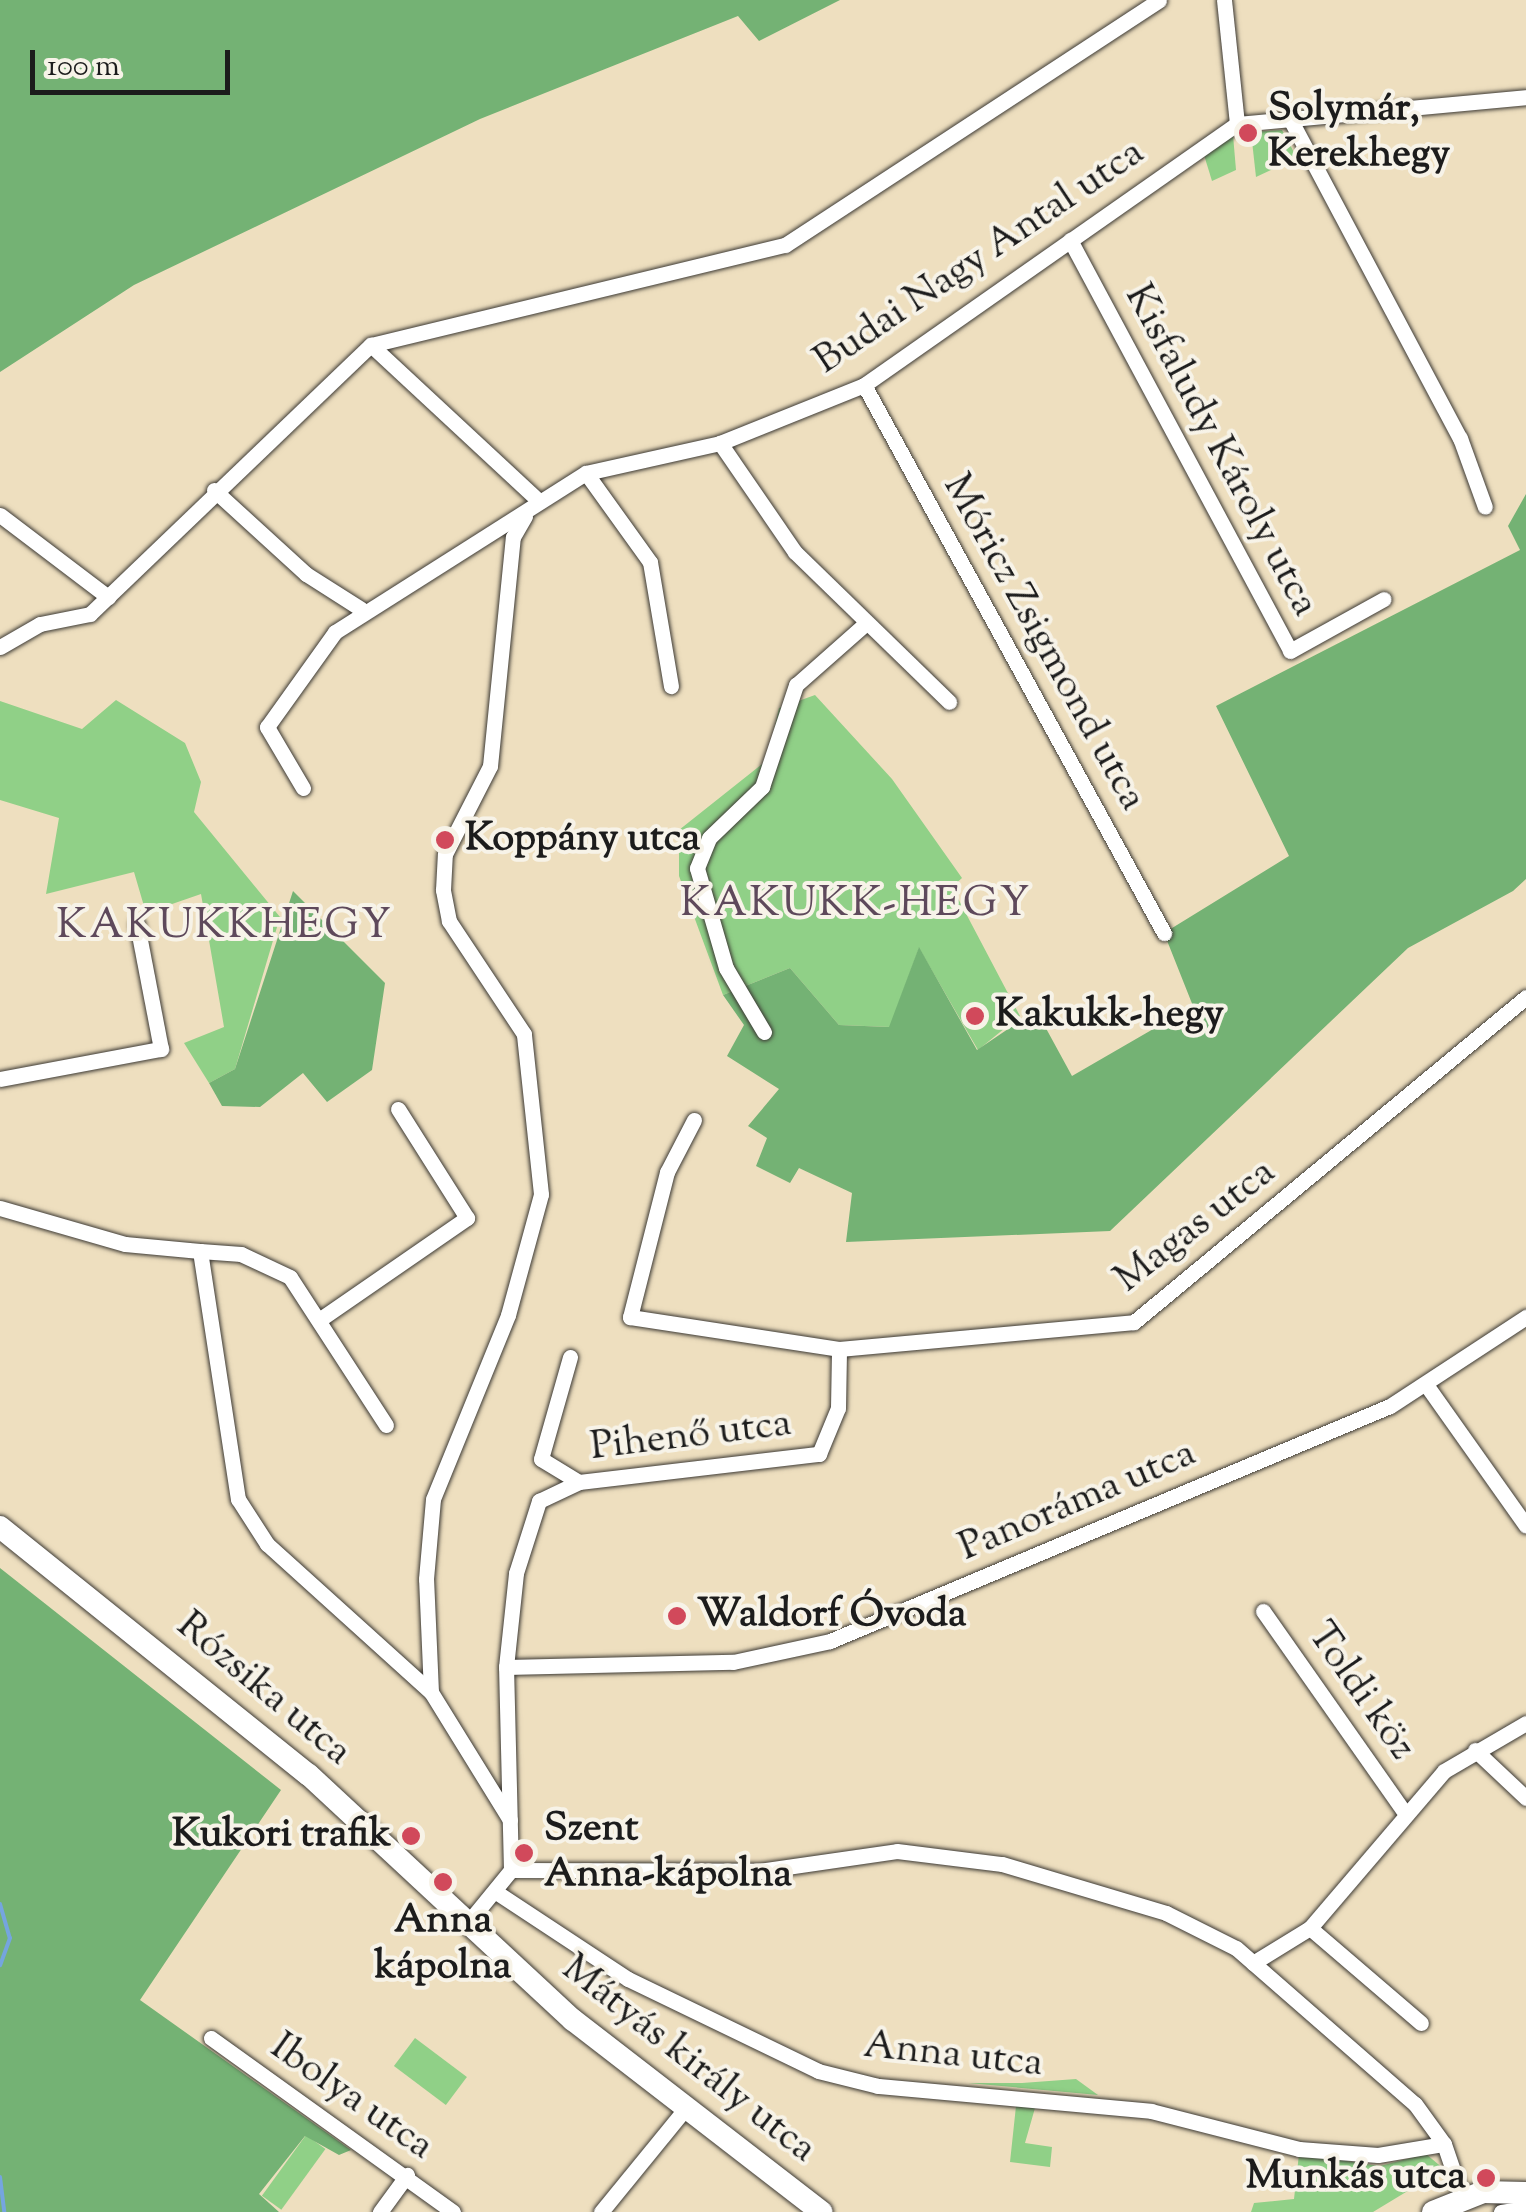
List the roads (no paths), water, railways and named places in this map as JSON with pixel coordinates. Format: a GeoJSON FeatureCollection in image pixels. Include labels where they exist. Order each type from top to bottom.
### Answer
{"type":"FeatureCollection","features":[{"type":"Feature","properties":{"kind":"main road","name":"Rózsika utca"},"geometry":{"type":"LineString","coordinates":[[0,1527],[294,1762],[466,1925]]}},
{"type":"Feature","properties":{"kind":"main road","name":"Mátyás király utca"},"geometry":{"type":"LineString","coordinates":[[466,1925],[685,2110],[821,2212]]}},
{"type":"Feature","properties":{"kind":"main road"},"geometry":{"type":"LineString","coordinates":[[1432,2212],[1462,2197],[1526,2193]]}},
{"type":"Feature","properties":{"kind":"street"},"geometry":{"type":"LineString","coordinates":[[0,648],[40,624],[90,614],[214,490],[371,345],[785,246],[1159,0]]}},
{"type":"Feature","properties":{"kind":"street"},"geometry":{"type":"LineString","coordinates":[[1224,0],[1237,124],[1289,116],[1526,98]]}},
{"type":"Feature","properties":{"kind":"street"},"geometry":{"type":"LineString","coordinates":[[1289,116],[1460,438],[1485,507]]}},
{"type":"Feature","properties":{"kind":"street","name":"Budai Nagy Antal utca"},"geometry":{"type":"LineString","coordinates":[[304,788],[267,727],[269,715],[361,609],[586,472],[720,442],[864,385],[1237,124]]}},
{"type":"Feature","properties":{"kind":"street","name":"Kisfaludy Károly utca"},"geometry":{"type":"LineString","coordinates":[[1070,240],[1290,650],[1384,599]]}},
{"type":"Feature","properties":{"kind":"street"},"geometry":{"type":"LineString","coordinates":[[371,345],[533,506],[513,538],[490,766],[446,854],[443,890],[450,921],[524,1034],[540,1194],[508,1315],[433,1499],[431,1692]]}},
{"type":"Feature","properties":{"kind":"street","name":"Móricz Zsigmond utca"},"geometry":{"type":"LineString","coordinates":[[864,385],[1164,933]]}},
{"type":"Feature","properties":{"kind":"street"},"geometry":{"type":"LineString","coordinates":[[720,442],[796,552],[865,624],[950,702]]}},
{"type":"Feature","properties":{"kind":"street"},"geometry":{"type":"LineString","coordinates":[[586,472],[650,562],[671,686]]}},
{"type":"Feature","properties":{"kind":"street"},"geometry":{"type":"LineString","coordinates":[[214,490],[306,574],[361,609]]}},
{"type":"Feature","properties":{"kind":"street"},"geometry":{"type":"LineString","coordinates":[[0,515],[108,597]]}},
{"type":"Feature","properties":{"kind":"street"},"geometry":{"type":"LineString","coordinates":[[764,1032],[726,968],[697,868],[710,838],[762,787],[796,685],[865,624]]}},
{"type":"Feature","properties":{"kind":"street"},"geometry":{"type":"LineString","coordinates":[[0,1079],[160,1049],[138,924]]}},
{"type":"Feature","properties":{"kind":"street","name":"Magas utca"},"geometry":{"type":"LineString","coordinates":[[694,1120],[667,1172],[630,1317],[839,1348],[1145,1318],[1526,997]]}},
{"type":"Feature","properties":{"kind":"street"},"geometry":{"type":"LineString","coordinates":[[319,1320],[466,1218],[398,1109]]}},
{"type":"Feature","properties":{"kind":"street"},"geometry":{"type":"LineString","coordinates":[[0,1208],[125,1244],[240,1254],[290,1277],[386,1425]]}},
{"type":"Feature","properties":{"kind":"street"},"geometry":{"type":"LineString","coordinates":[[200,1251],[238,1499],[267,1544],[431,1692],[510,1820]]}},
{"type":"Feature","properties":{"kind":"street","name":"Panoráma utca"},"geometry":{"type":"LineString","coordinates":[[506,1667],[734,1662],[830,1641],[1427,1386],[1526,1317]]}},
{"type":"Feature","properties":{"kind":"street","name":"Pihenő utca"},"geometry":{"type":"LineString","coordinates":[[510,1870],[506,1667],[532,1513],[579,1482],[820,1454],[838,1408],[839,1348]]}},
{"type":"Feature","properties":{"kind":"street"},"geometry":{"type":"LineString","coordinates":[[570,1358],[541,1459],[579,1482]]}},
{"type":"Feature","properties":{"kind":"street"},"geometry":{"type":"LineString","coordinates":[[1427,1386],[1526,1526]]}},
{"type":"Feature","properties":{"kind":"street","name":"Toldi köz"},"geometry":{"type":"LineString","coordinates":[[1263,1611],[1402,1810]]}},
{"type":"Feature","properties":{"kind":"street"},"geometry":{"type":"LineString","coordinates":[[1254,1962],[1310,1928],[1402,1810],[1475,1750],[1526,1723]]}},
{"type":"Feature","properties":{"kind":"street"},"geometry":{"type":"LineString","coordinates":[[1475,1750],[1526,1798]]}},
{"type":"Feature","properties":{"kind":"street"},"geometry":{"type":"LineString","coordinates":[[466,1925],[510,1870],[759,1871],[897,1851],[984,1862],[1166,1913],[1254,1962],[1414,2104],[1444,2144],[1462,2197]]}},
{"type":"Feature","properties":{"kind":"street","name":"Anna utca"},"geometry":{"type":"LineString","coordinates":[[496,1892],[628,1979],[818,2071],[878,2086],[1151,2110],[1344,2154],[1444,2144]]}},
{"type":"Feature","properties":{"kind":"street"},"geometry":{"type":"LineString","coordinates":[[1310,1928],[1420,2023]]}},
{"type":"Feature","properties":{"kind":"street","name":"Ibolya utca"},"geometry":{"type":"LineString","coordinates":[[210,2038],[453,2212]]}},
{"type":"Feature","properties":{"kind":"street"},"geometry":{"type":"LineString","coordinates":[[601,2212],[685,2110]]}},
{"type":"Feature","properties":{"kind":"street"},"geometry":{"type":"LineString","coordinates":[[380,2212],[406,2176]]}},
{"type":"Feature","properties":{"kind":"street"},"geometry":{"type":"LineString","coordinates":[[1501,2212],[1526,2208]]}},
{"type":"Feature","properties":{"kind":"waterway"},"geometry":{"type":"LineString","coordinates":[[0,1904],[10,1938],[0,1965]]}},
{"type":"Feature","properties":{"kind":"waterway"},"geometry":{"type":"LineString","coordinates":[[0,2177],[4,2212]]}},
{"type":"Feature","properties":{"kind":"place","name":"Solymár, Kerekhegy"},"geometry":{"type":"Point","coordinates":[1248,133]}},
{"type":"Feature","properties":{"kind":"place","name":"Koppány utca"},"geometry":{"type":"Point","coordinates":[445,840]}},
{"type":"Feature","properties":{"kind":"place","name":"Kakukk-hegy"},"geometry":{"type":"Point","coordinates":[975,1016]}},
{"type":"Feature","properties":{"kind":"place","name":"Waldorf Óvoda"},"geometry":{"type":"Point","coordinates":[677,1616]}},
{"type":"Feature","properties":{"kind":"place","name":"Kukori trafik"},"geometry":{"type":"Point","coordinates":[411,1836]}},
{"type":"Feature","properties":{"kind":"place","name":"Szent Anna-kápolna"},"geometry":{"type":"Point","coordinates":[524,1853]}},
{"type":"Feature","properties":{"kind":"place","name":"Anna kápolna"},"geometry":{"type":"Point","coordinates":[443,1882]}},
{"type":"Feature","properties":{"kind":"place","name":"Munkás utca"},"geometry":{"type":"Point","coordinates":[1486,2178]}},
{"type":"Feature","properties":{"kind":"district","name":"KAKUKK-HEGY"},"geometry":{"type":"Point","coordinates":[856,905]}},
{"type":"Feature","properties":{"kind":"district","name":"KAKUKKHEGY"},"geometry":{"type":"Point","coordinates":[225,927]}}]}
